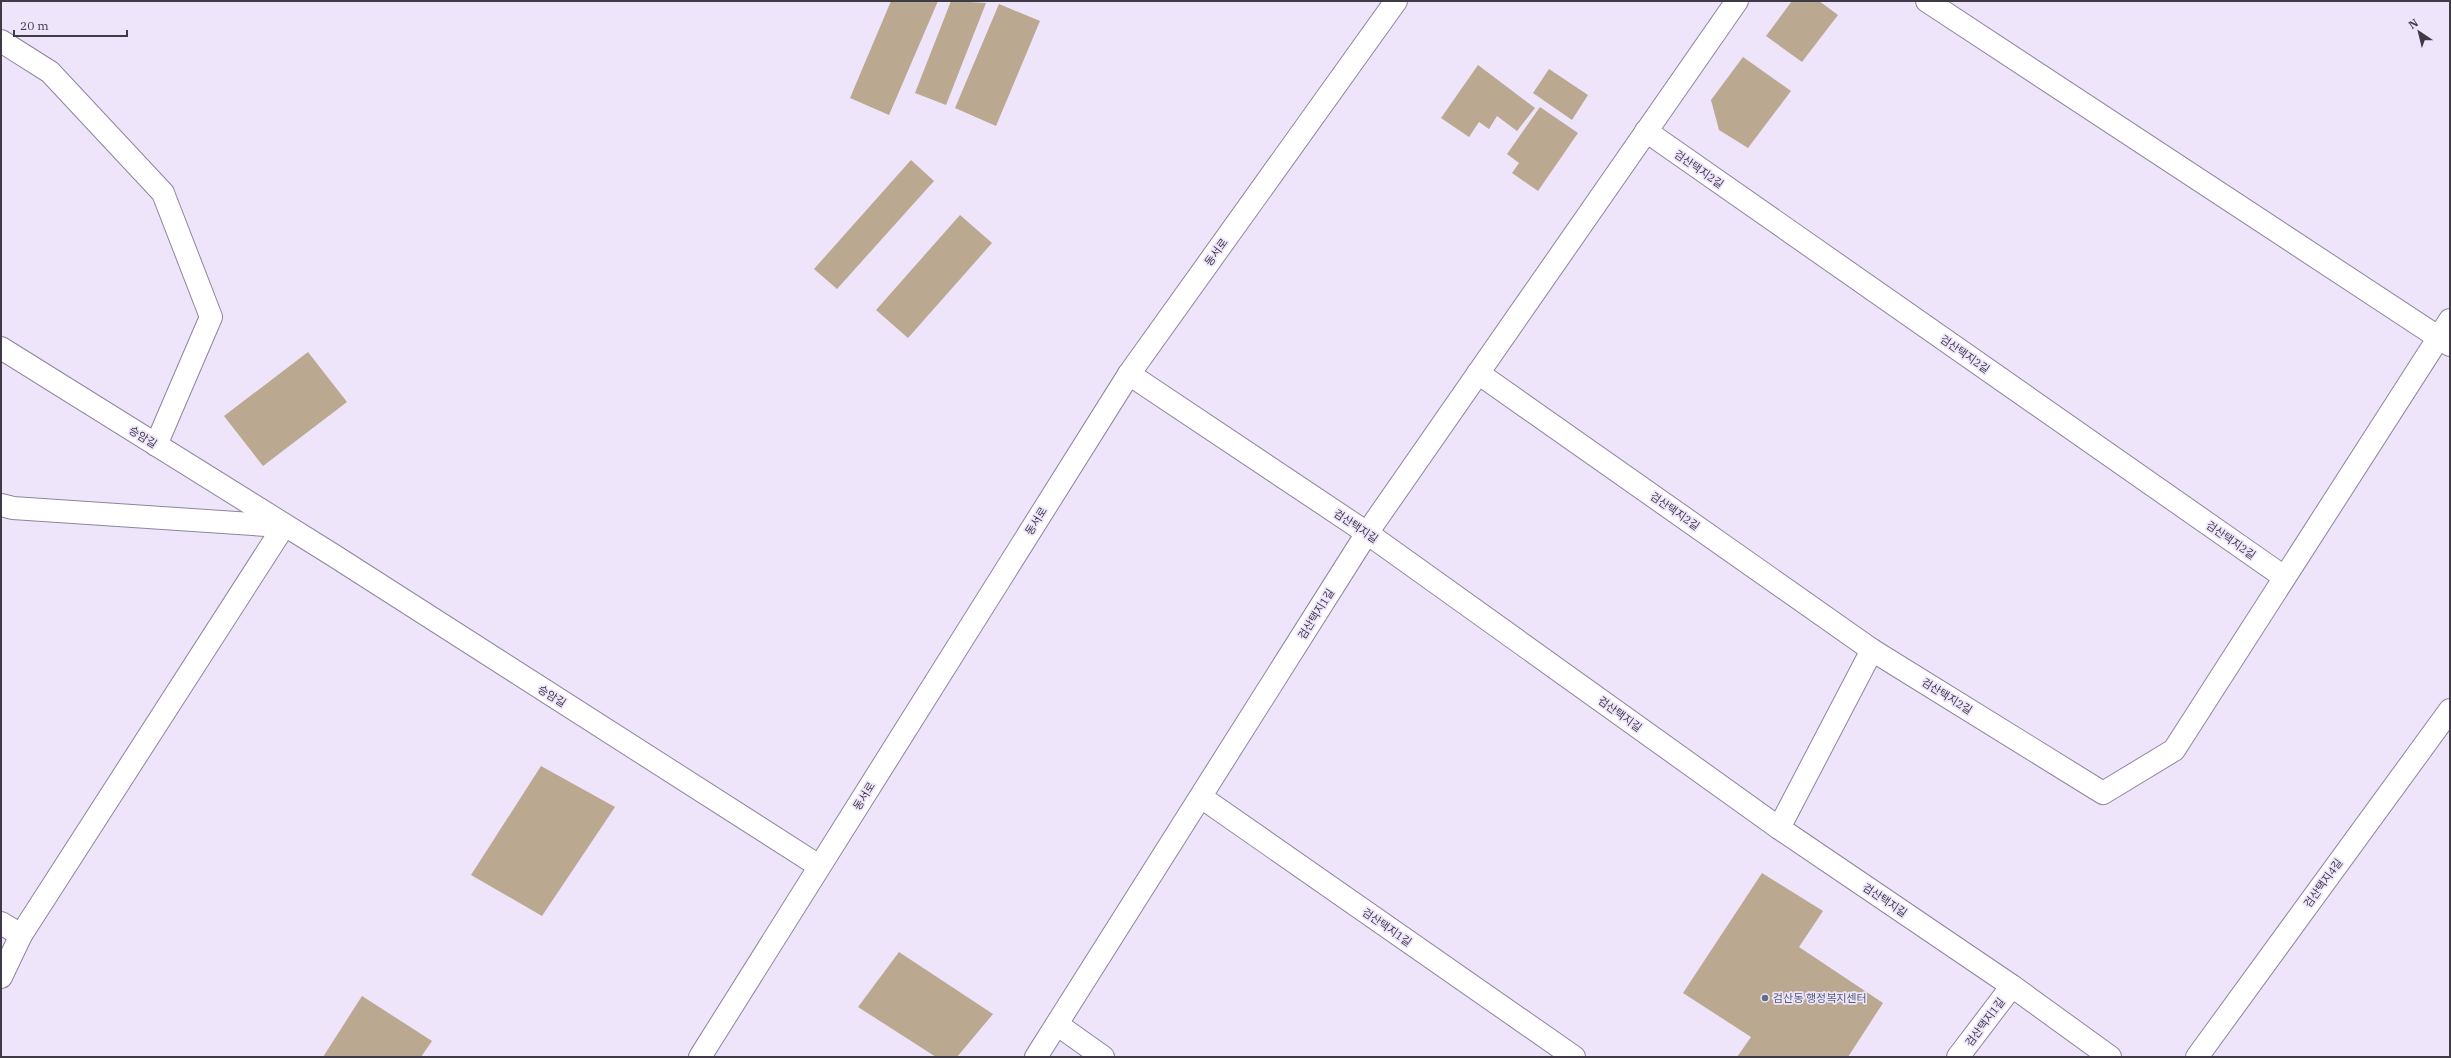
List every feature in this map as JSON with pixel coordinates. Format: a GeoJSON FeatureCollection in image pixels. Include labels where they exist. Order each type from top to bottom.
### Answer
{"type":"FeatureCollection","features":[{"type":"Feature","properties":{"kind":"street"},"geometry":{"type":"LineString","coordinates":[[1367,533],[1737,1]]}},
{"type":"Feature","properties":{"kind":"street","name":"검산택지2길"},"geometry":{"type":"LineString","coordinates":[[1478,373],[1872,650],[2103,792],[2174,750],[2284,577],[2446,334],[1927,1]]}},
{"type":"Feature","properties":{"kind":"street","name":"동서로"},"geometry":{"type":"LineString","coordinates":[[700,1057],[1129,374],[1389,4]]}},
{"type":"Feature","properties":{"kind":"street"},"geometry":{"type":"LineString","coordinates":[[1,41],[50,72],[163,193],[212,318],[156,445]]}},
{"type":"Feature","properties":{"kind":"street","name":"검산택지2길"},"geometry":{"type":"LineString","coordinates":[[1646,131],[2284,577]]}},
{"type":"Feature","properties":{"kind":"street","name":"승암길"},"geometry":{"type":"LineString","coordinates":[[1,348],[819,866]]}},
{"type":"Feature","properties":{"kind":"street","name":"검산택지길"},"geometry":{"type":"LineString","coordinates":[[1129,374],[1367,533],[1779,828],[2012,986],[2110,1057]]}},
{"type":"Feature","properties":{"kind":"street","name":"승암길"},"geometry":{"type":"LineString","coordinates":[[1,505],[13,508],[284,526]]}},
{"type":"Feature","properties":{"kind":"street"},"geometry":{"type":"LineString","coordinates":[[1,977],[21,935],[284,526]]}},
{"type":"Feature","properties":{"kind":"street","name":"검산택지1길"},"geometry":{"type":"LineString","coordinates":[[1036,1057],[1058,1025],[1367,533]]}},
{"type":"Feature","properties":{"kind":"street"},"geometry":{"type":"LineString","coordinates":[[1779,828],[1872,650]]}},
{"type":"Feature","properties":{"kind":"street","name":"검산택지4길"},"geometry":{"type":"LineString","coordinates":[[2197,1057],[2450,710]]}},
{"type":"Feature","properties":{"kind":"street","name":"검산택지1길"},"geometry":{"type":"LineString","coordinates":[[1201,797],[1574,1057]]}},
{"type":"Feature","properties":{"kind":"street"},"geometry":{"type":"LineString","coordinates":[[1,922],[21,935]]}},
{"type":"Feature","properties":{"kind":"street","name":"검산택지1길"},"geometry":{"type":"LineString","coordinates":[[1958,1057],[2012,986]]}},
{"type":"Feature","properties":{"kind":"street"},"geometry":{"type":"LineString","coordinates":[[1058,1025],[1103,1057]]}},
{"type":"Feature","properties":{"kind":"building"},"geometry":{"type":"Polygon","coordinates":[[[891,1],[938,1],[889,115],[850,98],[891,1]]]}},
{"type":"Feature","properties":{"kind":"building"},"geometry":{"type":"Polygon","coordinates":[[[951,1],[986,3],[946,105],[915,93],[951,1]]]}},
{"type":"Feature","properties":{"kind":"building"},"geometry":{"type":"Polygon","coordinates":[[[1792,1],[1819,1],[1838,15],[1802,62],[1766,36],[1792,1]]]}},
{"type":"Feature","properties":{"kind":"building"},"geometry":{"type":"Polygon","coordinates":[[[999,4],[1040,21],[996,126],[955,108],[999,4]]]}},
{"type":"Feature","properties":{"kind":"building"},"geometry":{"type":"Polygon","coordinates":[[[1743,57],[1791,91],[1748,148],[1719,130],[1711,100],[1743,57]]]}},
{"type":"Feature","properties":{"kind":"building"},"geometry":{"type":"Polygon","coordinates":[[[1478,65],[1535,108],[1517,131],[1497,116],[1489,129],[1479,122],[1469,137],[1441,118],[1478,65]]]}},
{"type":"Feature","properties":{"kind":"building"},"geometry":{"type":"Polygon","coordinates":[[[1549,69],[1588,95],[1572,120],[1533,93],[1549,69]]]}},
{"type":"Feature","properties":{"kind":"building"},"geometry":{"type":"Polygon","coordinates":[[[1540,107],[1578,133],[1538,191],[1512,173],[1519,163],[1507,154],[1540,107]]]}},
{"type":"Feature","properties":{"kind":"building"},"geometry":{"type":"Polygon","coordinates":[[[911,160],[934,181],[837,289],[814,269],[911,160]]]}},
{"type":"Feature","properties":{"kind":"building"},"geometry":{"type":"Polygon","coordinates":[[[960,215],[992,243],[908,338],[876,310],[960,215]]]}},
{"type":"Feature","properties":{"kind":"building"},"geometry":{"type":"Polygon","coordinates":[[[308,352],[347,402],[263,466],[224,416],[308,352]]]}},
{"type":"Feature","properties":{"kind":"building"},"geometry":{"type":"Polygon","coordinates":[[[541,766],[615,807],[542,916],[471,875],[541,766]]]}},
{"type":"Feature","properties":{"kind":"building"},"geometry":{"type":"Polygon","coordinates":[[[1762,873],[1823,911],[1799,947],[1883,1003],[1848,1057],[1737,1057],[1751,1037],[1683,993],[1762,873]]]}},
{"type":"Feature","properties":{"kind":"building"},"geometry":{"type":"Polygon","coordinates":[[[899,952],[993,1014],[957,1057],[936,1057],[858,1007],[899,952]]]}},
{"type":"Feature","properties":{"kind":"building"},"geometry":{"type":"Polygon","coordinates":[[[362,996],[432,1041],[421,1057],[323,1057],[362,996]]]}},
{"type":"Feature","properties":{"kind":"place","name":"검산동 행정복지센터"},"geometry":{"type":"Point","coordinates":[1765,998]}}]}
